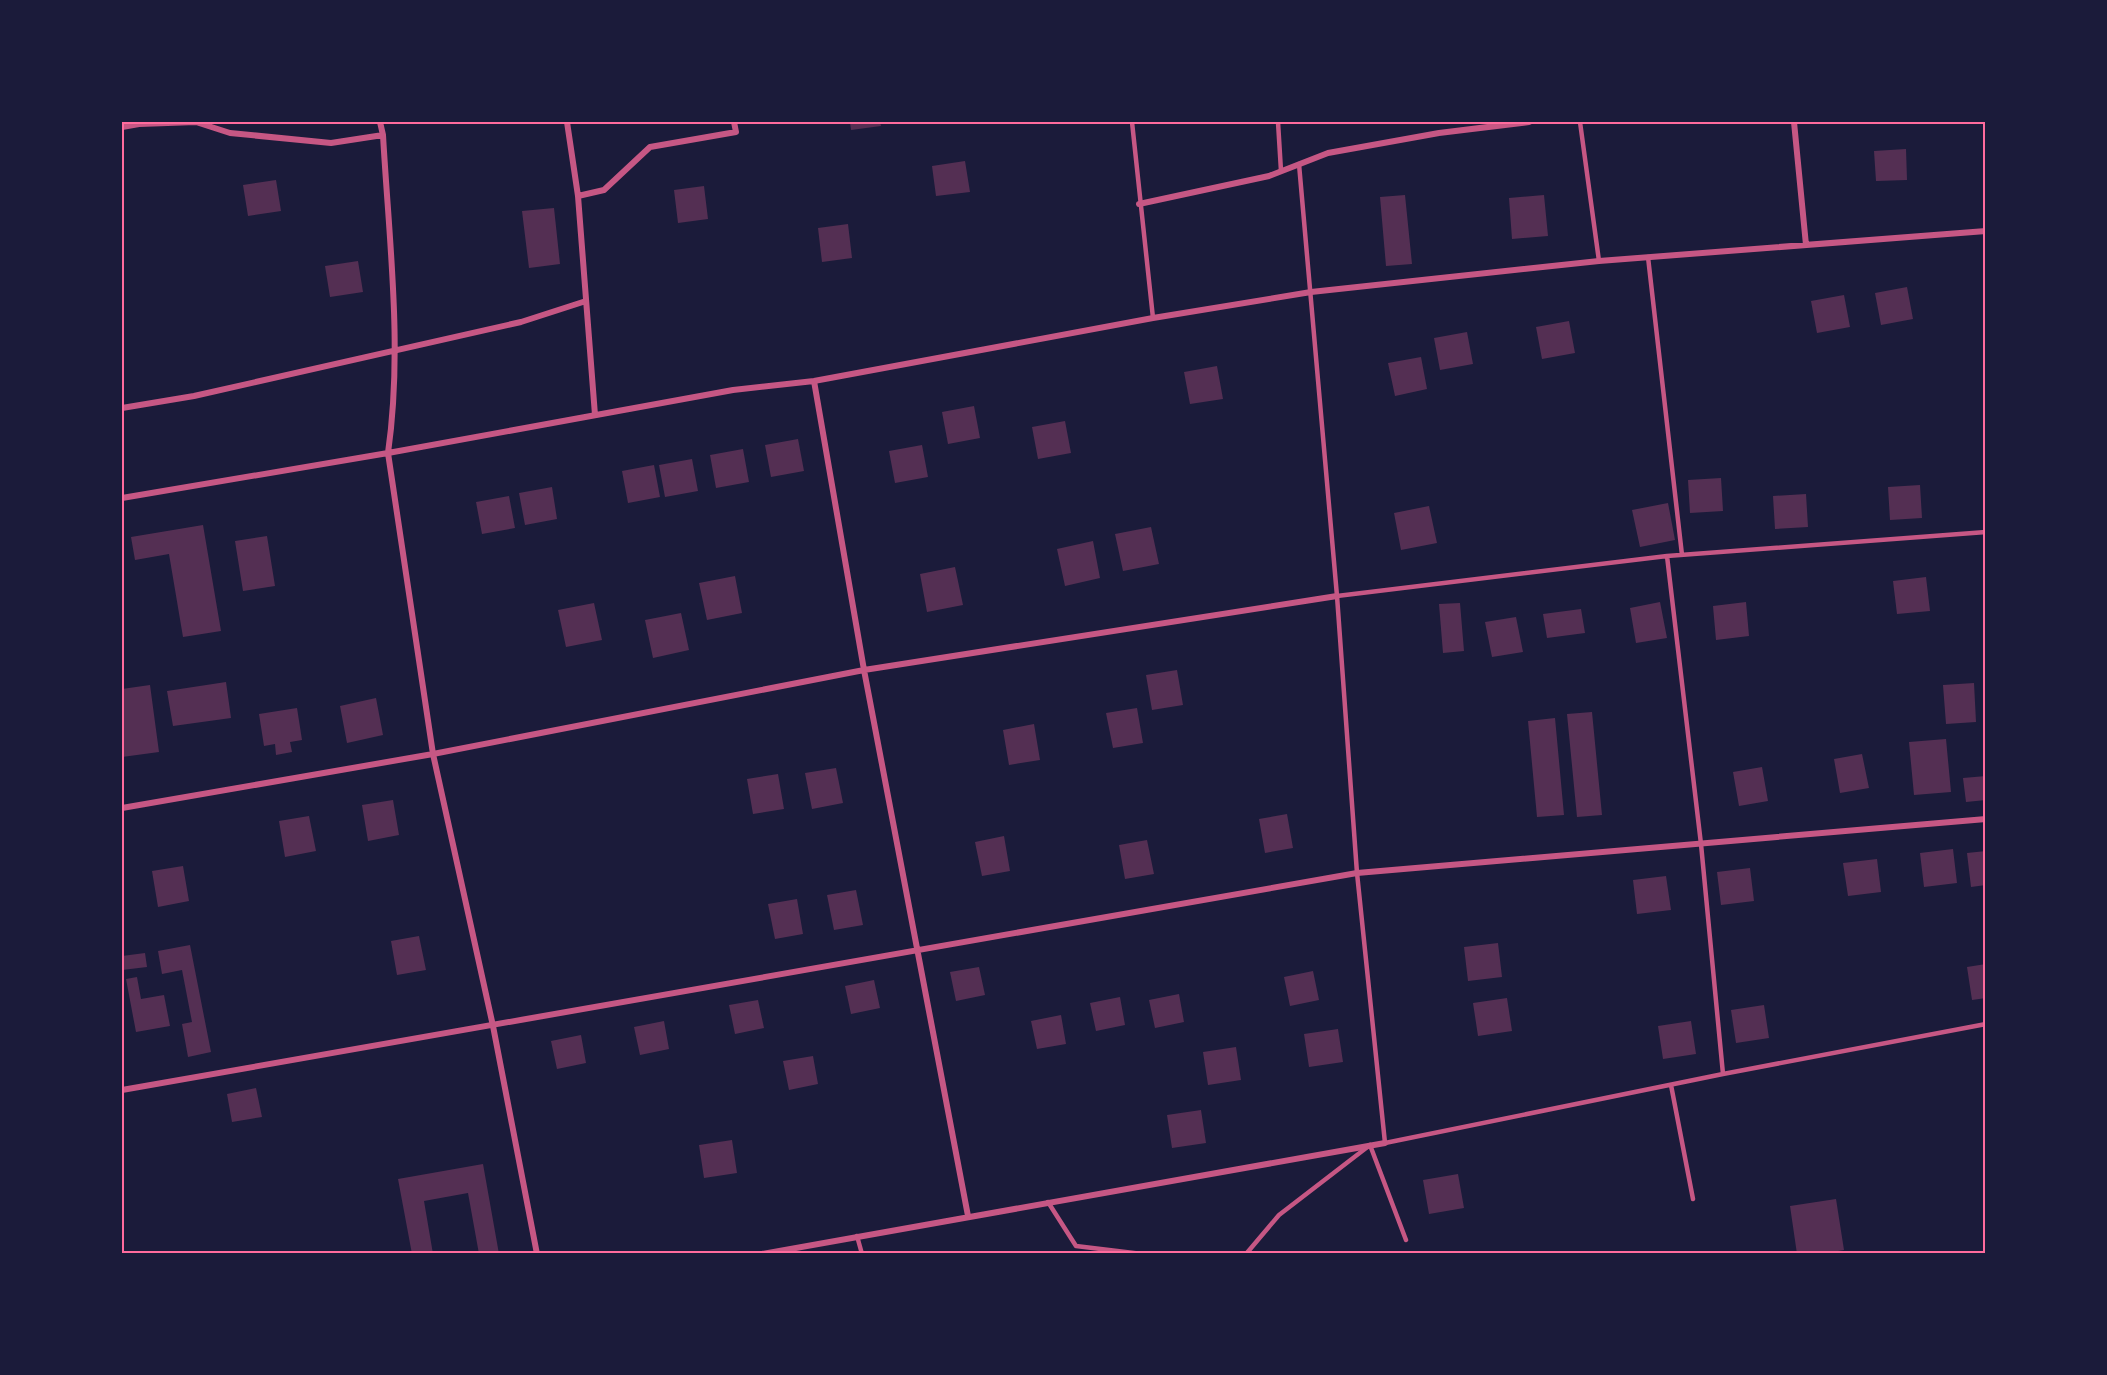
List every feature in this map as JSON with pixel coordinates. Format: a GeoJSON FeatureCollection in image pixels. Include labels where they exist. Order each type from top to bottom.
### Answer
{"type":"FeatureCollection","features":[{"type":"Feature","properties":{"kind":"street"},"geometry":{"type":"LineString","coordinates":[[122,128],[139,124],[196,122],[230,133],[331,143],[383,135]]}},
{"type":"Feature","properties":{"kind":"street"},"geometry":{"type":"LineString","coordinates":[[380,122],[383,135],[396,349],[394,414],[388,453],[433,754],[493,1026],[537,1254]]}},
{"type":"Feature","properties":{"kind":"street"},"geometry":{"type":"LineString","coordinates":[[567,122],[578,196],[595,415]]}},
{"type":"Feature","properties":{"kind":"street"},"geometry":{"type":"LineString","coordinates":[[578,196],[604,190],[650,147],[735,132],[734,122]]}},
{"type":"Feature","properties":{"kind":"street"},"geometry":{"type":"LineString","coordinates":[[1139,204],[1269,176],[1328,153],[1439,133],[1529,122]]}},
{"type":"Feature","properties":{"kind":"street"},"geometry":{"type":"LineString","coordinates":[[1794,122],[1806,245]]}},
{"type":"Feature","properties":{"kind":"street"},"geometry":{"type":"LineString","coordinates":[[122,498],[388,453],[733,390],[814,381],[1153,318],[1311,292],[1599,261],[1986,231]]}},
{"type":"Feature","properties":{"kind":"street"},"geometry":{"type":"LineString","coordinates":[[122,408],[194,396],[521,321],[586,301]]}},
{"type":"Feature","properties":{"kind":"street"},"geometry":{"type":"LineString","coordinates":[[814,381],[864,670],[968,1216]]}},
{"type":"Feature","properties":{"kind":"street"},"geometry":{"type":"LineString","coordinates":[[122,808],[433,754],[864,670],[1337,596]]}},
{"type":"Feature","properties":{"kind":"street"},"geometry":{"type":"LineString","coordinates":[[122,1090],[1357,873],[1986,819]]}},
{"type":"Feature","properties":{"kind":"street"},"geometry":{"type":"LineString","coordinates":[[762,1254],[1385,1143]]}},
{"type":"Feature","properties":{"kind":"lane"},"geometry":{"type":"LineString","coordinates":[[1132,122],[1153,318]]}},
{"type":"Feature","properties":{"kind":"lane"},"geometry":{"type":"LineString","coordinates":[[1278,122],[1281,171]]}},
{"type":"Feature","properties":{"kind":"lane"},"geometry":{"type":"LineString","coordinates":[[1580,122],[1599,261]]}},
{"type":"Feature","properties":{"kind":"lane"},"geometry":{"type":"LineString","coordinates":[[1299,164],[1337,596],[1357,873],[1385,1143],[1723,1074],[1986,1024]]}},
{"type":"Feature","properties":{"kind":"lane"},"geometry":{"type":"LineString","coordinates":[[1648,257],[1682,555]]}},
{"type":"Feature","properties":{"kind":"lane"},"geometry":{"type":"LineString","coordinates":[[1337,596],[1667,556],[1986,532]]}},
{"type":"Feature","properties":{"kind":"lane"},"geometry":{"type":"LineString","coordinates":[[1667,556],[1701,844],[1723,1074]]}},
{"type":"Feature","properties":{"kind":"lane"},"geometry":{"type":"LineString","coordinates":[[1671,1085],[1693,1199]]}},
{"type":"Feature","properties":{"kind":"lane"},"geometry":{"type":"LineString","coordinates":[[1246,1254],[1279,1215],[1370,1145],[1406,1240]]}},
{"type":"Feature","properties":{"kind":"lane"},"geometry":{"type":"LineString","coordinates":[[1048,1202],[1076,1246],[1143,1254]]}},
{"type":"Feature","properties":{"kind":"lane"},"geometry":{"type":"LineString","coordinates":[[857,1236],[862,1254]]}},
{"type":"Feature","properties":{"kind":"building"},"geometry":{"type":"Polygon","coordinates":[[[850,122],[880,122],[881,126],[851,130],[850,122]]]}},
{"type":"Feature","properties":{"kind":"building"},"geometry":{"type":"Polygon","coordinates":[[[1906,149],[1907,180],[1876,181],[1874,151],[1906,149]]]}},
{"type":"Feature","properties":{"kind":"building"},"geometry":{"type":"Polygon","coordinates":[[[965,161],[970,192],[936,196],[932,166],[965,161]]]}},
{"type":"Feature","properties":{"kind":"building"},"geometry":{"type":"Polygon","coordinates":[[[276,180],[281,211],[248,216],[243,185],[276,180]]]}},
{"type":"Feature","properties":{"kind":"building"},"geometry":{"type":"Polygon","coordinates":[[[704,186],[708,219],[678,223],[674,190],[704,186]]]}},
{"type":"Feature","properties":{"kind":"building"},"geometry":{"type":"Polygon","coordinates":[[[1405,195],[1412,264],[1386,266],[1380,197],[1405,195]]]}},
{"type":"Feature","properties":{"kind":"building"},"geometry":{"type":"Polygon","coordinates":[[[1544,195],[1548,236],[1512,239],[1509,198],[1544,195]]]}},
{"type":"Feature","properties":{"kind":"building"},"geometry":{"type":"Polygon","coordinates":[[[554,208],[560,264],[529,268],[522,211],[554,208]]]}},
{"type":"Feature","properties":{"kind":"building"},"geometry":{"type":"Polygon","coordinates":[[[848,224],[852,258],[822,262],[818,228],[848,224]]]}},
{"type":"Feature","properties":{"kind":"building"},"geometry":{"type":"Polygon","coordinates":[[[358,261],[363,292],[330,297],[325,266],[358,261]]]}},
{"type":"Feature","properties":{"kind":"building"},"geometry":{"type":"Polygon","coordinates":[[[1907,287],[1913,319],[1881,325],[1875,293],[1907,287]]]}},
{"type":"Feature","properties":{"kind":"building"},"geometry":{"type":"Polygon","coordinates":[[[1844,295],[1850,327],[1817,333],[1811,301],[1844,295]]]}},
{"type":"Feature","properties":{"kind":"building"},"geometry":{"type":"Polygon","coordinates":[[[1569,321],[1575,353],[1542,359],[1536,327],[1569,321]]]}},
{"type":"Feature","properties":{"kind":"building"},"geometry":{"type":"Polygon","coordinates":[[[1467,332],[1473,364],[1440,370],[1434,338],[1467,332]]]}},
{"type":"Feature","properties":{"kind":"building"},"geometry":{"type":"Polygon","coordinates":[[[1421,357],[1427,389],[1395,396],[1388,363],[1421,357]]]}},
{"type":"Feature","properties":{"kind":"building"},"geometry":{"type":"Polygon","coordinates":[[[1217,366],[1223,399],[1190,404],[1184,372],[1217,366]]]}},
{"type":"Feature","properties":{"kind":"building"},"geometry":{"type":"Polygon","coordinates":[[[974,406],[980,438],[948,444],[942,412],[974,406]]]}},
{"type":"Feature","properties":{"kind":"building"},"geometry":{"type":"Polygon","coordinates":[[[1065,421],[1071,453],[1038,459],[1032,427],[1065,421]]]}},
{"type":"Feature","properties":{"kind":"building"},"geometry":{"type":"Polygon","coordinates":[[[798,439],[804,471],[771,477],[765,445],[798,439]]]}},
{"type":"Feature","properties":{"kind":"building"},"geometry":{"type":"Polygon","coordinates":[[[922,445],[928,477],[895,483],[889,451],[922,445]]]}},
{"type":"Feature","properties":{"kind":"building"},"geometry":{"type":"Polygon","coordinates":[[[743,449],[749,482],[716,488],[710,455],[743,449]]]}},
{"type":"Feature","properties":{"kind":"building"},"geometry":{"type":"Polygon","coordinates":[[[692,459],[698,491],[665,497],[659,465],[692,459]]]}},
{"type":"Feature","properties":{"kind":"building"},"geometry":{"type":"Polygon","coordinates":[[[654,465],[660,497],[628,503],[622,471],[654,465]]]}},
{"type":"Feature","properties":{"kind":"building"},"geometry":{"type":"Polygon","coordinates":[[[1721,478],[1723,511],[1690,513],[1688,480],[1721,478]]]}},
{"type":"Feature","properties":{"kind":"building"},"geometry":{"type":"Polygon","coordinates":[[[1920,485],[1922,518],[1890,520],[1888,487],[1920,485]]]}},
{"type":"Feature","properties":{"kind":"building"},"geometry":{"type":"Polygon","coordinates":[[[552,487],[557,519],[525,525],[519,493],[552,487]]]}},
{"type":"Feature","properties":{"kind":"building"},"geometry":{"type":"Polygon","coordinates":[[[1806,494],[1808,527],[1775,529],[1773,496],[1806,494]]]}},
{"type":"Feature","properties":{"kind":"building"},"geometry":{"type":"Polygon","coordinates":[[[509,496],[515,528],[482,534],[476,502],[509,496]]]}},
{"type":"Feature","properties":{"kind":"building"},"geometry":{"type":"Polygon","coordinates":[[[1668,503],[1675,540],[1640,547],[1632,510],[1668,503]]]}},
{"type":"Feature","properties":{"kind":"building"},"geometry":{"type":"Polygon","coordinates":[[[1429,506],[1437,543],[1401,550],[1394,513],[1429,506]]]}},
{"type":"Feature","properties":{"kind":"building"},"geometry":{"type":"Polygon","coordinates":[[[203,525],[221,631],[183,637],[169,554],[135,560],[131,537],[203,525]]]}},
{"type":"Feature","properties":{"kind":"building"},"geometry":{"type":"Polygon","coordinates":[[[1151,527],[1159,564],[1123,571],[1115,534],[1151,527]]]}},
{"type":"Feature","properties":{"kind":"building"},"geometry":{"type":"Polygon","coordinates":[[[267,536],[275,586],[243,591],[235,541],[267,536]]]}},
{"type":"Feature","properties":{"kind":"building"},"geometry":{"type":"Polygon","coordinates":[[[1093,541],[1100,578],[1065,586],[1057,549],[1093,541]]]}},
{"type":"Feature","properties":{"kind":"building"},"geometry":{"type":"Polygon","coordinates":[[[955,567],[963,605],[927,612],[920,574],[955,567]]]}},
{"type":"Feature","properties":{"kind":"building"},"geometry":{"type":"Polygon","coordinates":[[[735,576],[742,613],[707,620],[699,583],[735,576]]]}},
{"type":"Feature","properties":{"kind":"building"},"geometry":{"type":"Polygon","coordinates":[[[1926,577],[1930,611],[1897,614],[1893,581],[1926,577]]]}},
{"type":"Feature","properties":{"kind":"building"},"geometry":{"type":"Polygon","coordinates":[[[1660,602],[1667,638],[1636,643],[1630,608],[1660,602]]]}},
{"type":"Feature","properties":{"kind":"building"},"geometry":{"type":"Polygon","coordinates":[[[1746,602],[1749,636],[1716,640],[1713,606],[1746,602]]]}},
{"type":"Feature","properties":{"kind":"building"},"geometry":{"type":"Polygon","coordinates":[[[594,603],[602,640],[566,647],[558,610],[594,603]]]}},
{"type":"Feature","properties":{"kind":"building"},"geometry":{"type":"Polygon","coordinates":[[[1460,603],[1464,651],[1443,653],[1439,604],[1460,603]]]}},
{"type":"Feature","properties":{"kind":"building"},"geometry":{"type":"Polygon","coordinates":[[[1581,609],[1585,633],[1547,638],[1543,614],[1581,609]]]}},
{"type":"Feature","properties":{"kind":"building"},"geometry":{"type":"Polygon","coordinates":[[[681,613],[689,650],[653,658],[645,620],[681,613]]]}},
{"type":"Feature","properties":{"kind":"building"},"geometry":{"type":"Polygon","coordinates":[[[1516,617],[1523,652],[1492,657],[1485,622],[1516,617]]]}},
{"type":"Feature","properties":{"kind":"building"},"geometry":{"type":"Polygon","coordinates":[[[1177,670],[1183,705],[1152,710],[1146,675],[1177,670]]]}},
{"type":"Feature","properties":{"kind":"building"},"geometry":{"type":"Polygon","coordinates":[[[226,682],[231,718],[173,726],[167,691],[226,682]]]}},
{"type":"Feature","properties":{"kind":"building"},"geometry":{"type":"Polygon","coordinates":[[[1974,683],[1976,722],[1946,724],[1943,685],[1974,683]]]}},
{"type":"Feature","properties":{"kind":"building"},"geometry":{"type":"Polygon","coordinates":[[[150,685],[159,752],[122,757],[122,689],[150,685]]]}},
{"type":"Feature","properties":{"kind":"building"},"geometry":{"type":"Polygon","coordinates":[[[376,698],[383,735],[347,743],[340,706],[376,698]]]}},
{"type":"Feature","properties":{"kind":"building"},"geometry":{"type":"Polygon","coordinates":[[[297,708],[302,740],[290,742],[292,752],[276,755],[275,744],[264,746],[259,714],[297,708]]]}},
{"type":"Feature","properties":{"kind":"building"},"geometry":{"type":"Polygon","coordinates":[[[1137,708],[1143,743],[1113,748],[1106,713],[1137,708]]]}},
{"type":"Feature","properties":{"kind":"building"},"geometry":{"type":"Polygon","coordinates":[[[1592,712],[1602,815],[1577,817],[1567,714],[1592,712]]]}},
{"type":"Feature","properties":{"kind":"building"},"geometry":{"type":"Polygon","coordinates":[[[1555,718],[1564,815],[1537,817],[1528,721],[1555,718]]]}},
{"type":"Feature","properties":{"kind":"building"},"geometry":{"type":"Polygon","coordinates":[[[1034,724],[1040,760],[1009,765],[1003,730],[1034,724]]]}},
{"type":"Feature","properties":{"kind":"building"},"geometry":{"type":"Polygon","coordinates":[[[1946,739],[1951,792],[1914,795],[1909,742],[1946,739]]]}},
{"type":"Feature","properties":{"kind":"building"},"geometry":{"type":"Polygon","coordinates":[[[1862,754],[1869,788],[1840,793],[1834,759],[1862,754]]]}},
{"type":"Feature","properties":{"kind":"building"},"geometry":{"type":"Polygon","coordinates":[[[1762,767],[1768,801],[1739,806],[1733,772],[1762,767]]]}},
{"type":"Feature","properties":{"kind":"building"},"geometry":{"type":"Polygon","coordinates":[[[836,768],[843,803],[812,809],[805,773],[836,768]]]}},
{"type":"Feature","properties":{"kind":"building"},"geometry":{"type":"Polygon","coordinates":[[[778,774],[784,809],[753,814],[747,779],[778,774]]]}},
{"type":"Feature","properties":{"kind":"building"},"geometry":{"type":"Polygon","coordinates":[[[1986,776],[1986,800],[1966,802],[1963,778],[1986,776]]]}},
{"type":"Feature","properties":{"kind":"building"},"geometry":{"type":"Polygon","coordinates":[[[393,800],[399,835],[368,841],[362,805],[393,800]]]}},
{"type":"Feature","properties":{"kind":"building"},"geometry":{"type":"Polygon","coordinates":[[[1287,814],[1293,848],[1265,853],[1259,819],[1287,814]]]}},
{"type":"Feature","properties":{"kind":"building"},"geometry":{"type":"Polygon","coordinates":[[[309,816],[316,851],[285,857],[279,821],[309,816]]]}},
{"type":"Feature","properties":{"kind":"building"},"geometry":{"type":"Polygon","coordinates":[[[1004,836],[1010,871],[982,876],[975,842],[1004,836]]]}},
{"type":"Feature","properties":{"kind":"building"},"geometry":{"type":"Polygon","coordinates":[[[1147,840],[1154,874],[1125,879],[1119,845],[1147,840]]]}},
{"type":"Feature","properties":{"kind":"building"},"geometry":{"type":"Polygon","coordinates":[[[1953,849],[1957,883],[1924,887],[1920,853],[1953,849]]]}},
{"type":"Feature","properties":{"kind":"building"},"geometry":{"type":"Polygon","coordinates":[[[1986,851],[1986,885],[1971,887],[1967,853],[1986,851]]]}},
{"type":"Feature","properties":{"kind":"building"},"geometry":{"type":"Polygon","coordinates":[[[1877,859],[1881,892],[1848,896],[1843,863],[1877,859]]]}},
{"type":"Feature","properties":{"kind":"building"},"geometry":{"type":"Polygon","coordinates":[[[183,866],[189,901],[158,907],[152,871],[183,866]]]}},
{"type":"Feature","properties":{"kind":"building"},"geometry":{"type":"Polygon","coordinates":[[[1750,868],[1754,901],[1721,905],[1717,872],[1750,868]]]}},
{"type":"Feature","properties":{"kind":"building"},"geometry":{"type":"Polygon","coordinates":[[[1666,876],[1671,910],[1637,914],[1633,880],[1666,876]]]}},
{"type":"Feature","properties":{"kind":"building"},"geometry":{"type":"Polygon","coordinates":[[[856,890],[863,925],[834,930],[827,895],[856,890]]]}},
{"type":"Feature","properties":{"kind":"building"},"geometry":{"type":"Polygon","coordinates":[[[797,899],[803,934],[775,939],[768,904],[797,899]]]}},
{"type":"Feature","properties":{"kind":"building"},"geometry":{"type":"Polygon","coordinates":[[[419,936],[426,970],[397,975],[391,941],[419,936]]]}},
{"type":"Feature","properties":{"kind":"building"},"geometry":{"type":"Polygon","coordinates":[[[1498,943],[1502,977],[1468,981],[1464,947],[1498,943]]]}},
{"type":"Feature","properties":{"kind":"building"},"geometry":{"type":"Polygon","coordinates":[[[190,945],[211,1052],[188,1057],[182,1024],[192,1022],[182,970],[162,974],[158,951],[190,945]]]}},
{"type":"Feature","properties":{"kind":"building"},"geometry":{"type":"Polygon","coordinates":[[[145,953],[147,967],[122,970],[122,956],[145,953]]]}},
{"type":"Feature","properties":{"kind":"building"},"geometry":{"type":"Polygon","coordinates":[[[1986,964],[1986,998],[1972,1000],[1967,967],[1986,964]]]}},
{"type":"Feature","properties":{"kind":"building"},"geometry":{"type":"Polygon","coordinates":[[[979,967],[985,995],[956,1001],[950,972],[979,967]]]}},
{"type":"Feature","properties":{"kind":"building"},"geometry":{"type":"Polygon","coordinates":[[[1313,971],[1319,1000],[1290,1006],[1284,977],[1313,971]]]}},
{"type":"Feature","properties":{"kind":"building"},"geometry":{"type":"Polygon","coordinates":[[[137,977],[141,999],[164,995],[170,1026],[136,1032],[126,979],[137,977]]]}},
{"type":"Feature","properties":{"kind":"building"},"geometry":{"type":"Polygon","coordinates":[[[874,980],[880,1008],[851,1014],[845,986],[874,980]]]}},
{"type":"Feature","properties":{"kind":"building"},"geometry":{"type":"Polygon","coordinates":[[[1179,994],[1184,1022],[1155,1028],[1149,1000],[1179,994]]]}},
{"type":"Feature","properties":{"kind":"building"},"geometry":{"type":"Polygon","coordinates":[[[1120,997],[1125,1025],[1096,1031],[1090,1003],[1120,997]]]}},
{"type":"Feature","properties":{"kind":"building"},"geometry":{"type":"Polygon","coordinates":[[[1507,998],[1512,1031],[1478,1036],[1473,1003],[1507,998]]]}},
{"type":"Feature","properties":{"kind":"building"},"geometry":{"type":"Polygon","coordinates":[[[758,1000],[764,1028],[735,1034],[729,1005],[758,1000]]]}},
{"type":"Feature","properties":{"kind":"building"},"geometry":{"type":"Polygon","coordinates":[[[1764,1005],[1769,1038],[1736,1043],[1731,1010],[1764,1005]]]}},
{"type":"Feature","properties":{"kind":"building"},"geometry":{"type":"Polygon","coordinates":[[[1061,1015],[1066,1044],[1037,1049],[1031,1021],[1061,1015]]]}},
{"type":"Feature","properties":{"kind":"building"},"geometry":{"type":"Polygon","coordinates":[[[664,1021],[669,1049],[640,1055],[634,1027],[664,1021]]]}},
{"type":"Feature","properties":{"kind":"building"},"geometry":{"type":"Polygon","coordinates":[[[1691,1021],[1696,1054],[1663,1059],[1658,1026],[1691,1021]]]}},
{"type":"Feature","properties":{"kind":"building"},"geometry":{"type":"Polygon","coordinates":[[[1338,1029],[1343,1062],[1309,1067],[1304,1034],[1338,1029]]]}},
{"type":"Feature","properties":{"kind":"building"},"geometry":{"type":"Polygon","coordinates":[[[581,1035],[586,1063],[557,1069],[551,1041],[581,1035]]]}},
{"type":"Feature","properties":{"kind":"building"},"geometry":{"type":"Polygon","coordinates":[[[1236,1047],[1241,1080],[1208,1085],[1203,1052],[1236,1047]]]}},
{"type":"Feature","properties":{"kind":"building"},"geometry":{"type":"Polygon","coordinates":[[[813,1056],[818,1084],[789,1090],[783,1061],[813,1056]]]}},
{"type":"Feature","properties":{"kind":"building"},"geometry":{"type":"Polygon","coordinates":[[[256,1088],[262,1117],[232,1122],[227,1094],[256,1088]]]}},
{"type":"Feature","properties":{"kind":"building"},"geometry":{"type":"Polygon","coordinates":[[[1201,1110],[1206,1143],[1172,1148],[1167,1115],[1201,1110]]]}},
{"type":"Feature","properties":{"kind":"building"},"geometry":{"type":"Polygon","coordinates":[[[732,1140],[737,1173],[704,1178],[699,1145],[732,1140]]]}},
{"type":"Feature","properties":{"kind":"building"},"geometry":{"type":"Polygon","coordinates":[[[483,1164],[499,1254],[479,1254],[468,1193],[424,1201],[433,1254],[412,1254],[398,1179],[483,1164]]]}},
{"type":"Feature","properties":{"kind":"building"},"geometry":{"type":"Polygon","coordinates":[[[1458,1174],[1464,1208],[1429,1214],[1423,1180],[1458,1174]]]}},
{"type":"Feature","properties":{"kind":"building"},"geometry":{"type":"Polygon","coordinates":[[[1836,1199],[1844,1250],[1820,1254],[1797,1254],[1790,1206],[1836,1199]]]}}]}
